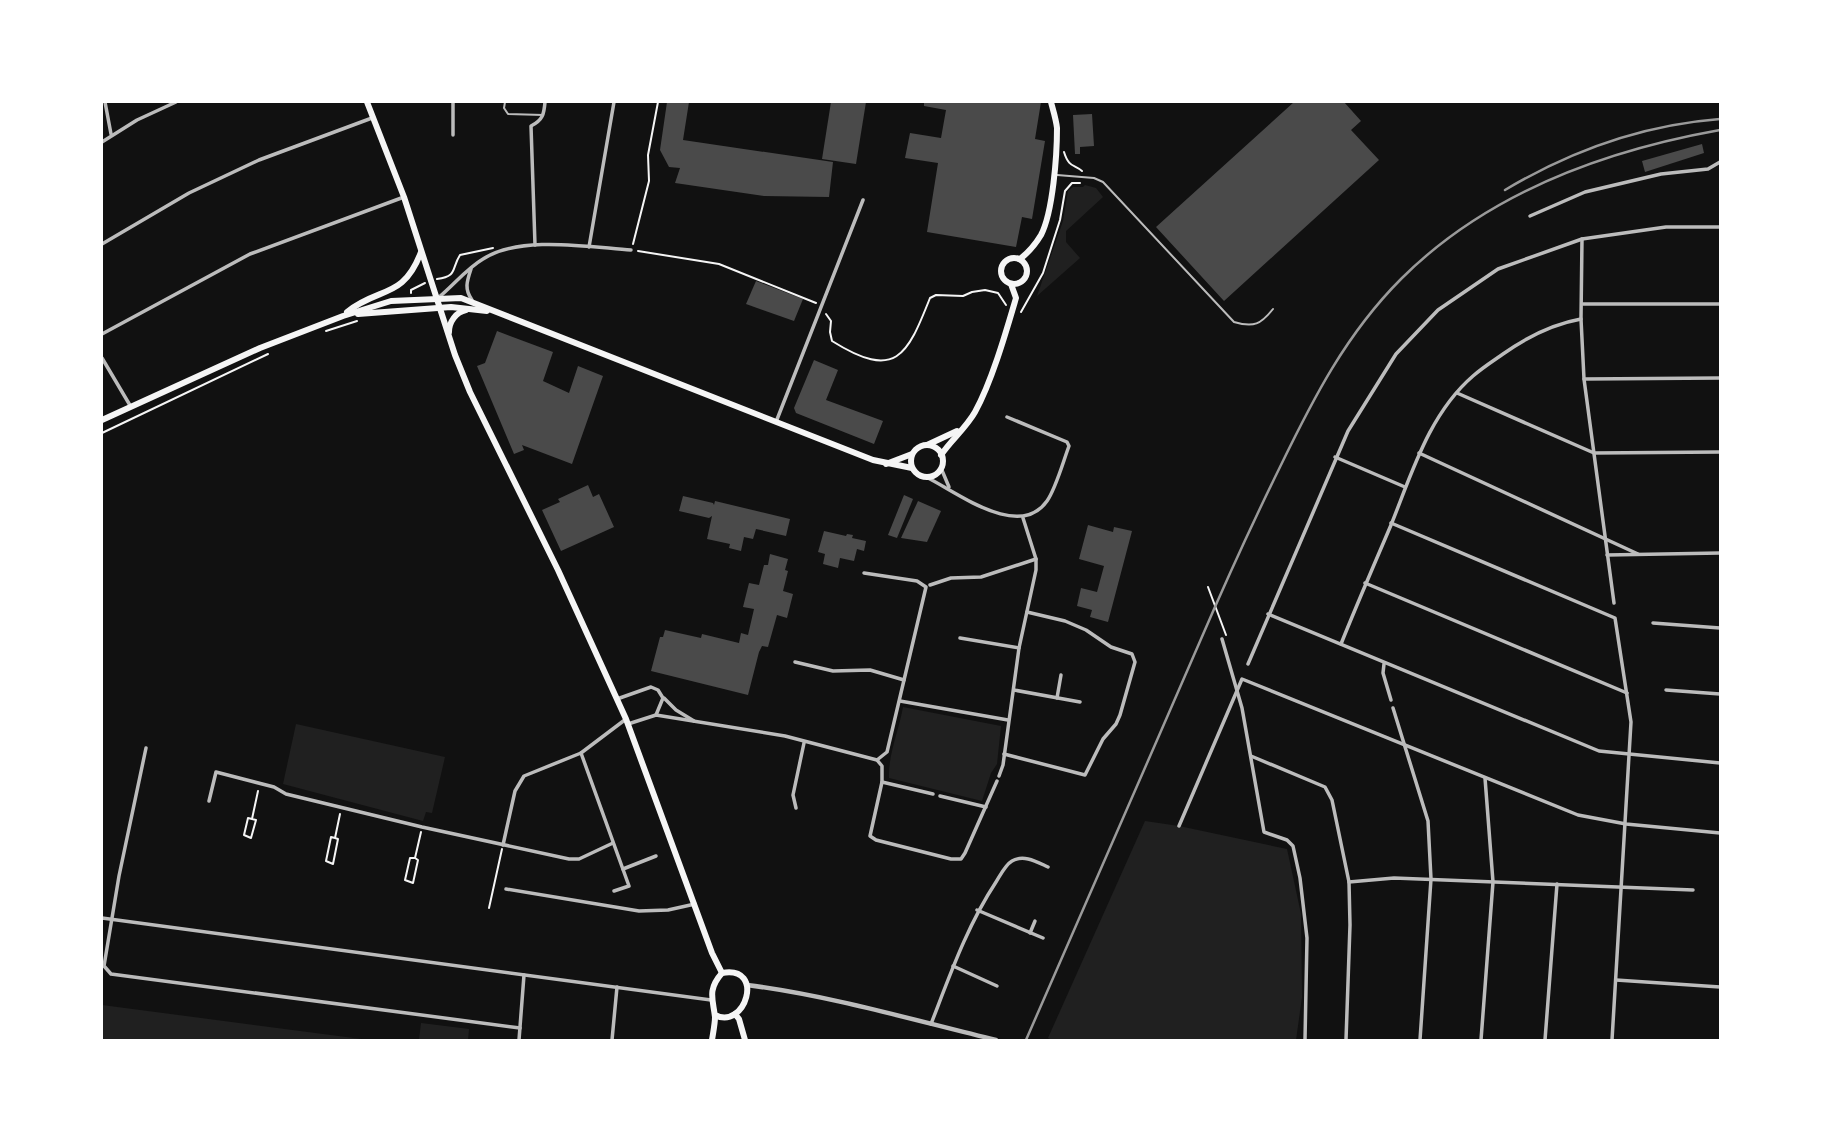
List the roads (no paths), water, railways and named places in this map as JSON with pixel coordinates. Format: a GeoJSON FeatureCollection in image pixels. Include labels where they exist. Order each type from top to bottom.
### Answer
{"type":"FeatureCollection","features":[{"type":"Feature","properties":{"kind":"main road"},"geometry":{"type":"LineString","coordinates":[[367,102],[404,197],[439,308],[470,392],[558,570],[627,722],[712,953],[722,973]]}},
{"type":"Feature","properties":{"kind":"main road"},"geometry":{"type":"LineString","coordinates":[[1020,260],[1032,249],[1042,233],[1054,174],[1057,126],[1051,102]]}},
{"type":"Feature","properties":{"kind":"main road"},"geometry":{"type":"LineString","coordinates":[[342,316],[358,303],[390,292],[405,281],[414,270],[421,252]]}},
{"type":"Feature","properties":{"kind":"main road"},"geometry":{"type":"LineString","coordinates":[[102,421],[260,348],[342,316],[391,301],[461,298],[885,464],[912,468],[926,477],[941,468],[942,455],[981,400],[1016,298],[1011,284],[1002,276],[1002,266],[1012,258],[1026,265],[1025,277],[1019,283],[1011,284]]}},
{"type":"Feature","properties":{"kind":"main road"},"geometry":{"type":"LineString","coordinates":[[342,316],[439,308],[472,308],[499,314]]}},
{"type":"Feature","properties":{"kind":"main road"},"geometry":{"type":"LineString","coordinates":[[449,337],[449,324],[460,311],[499,314]]}},
{"type":"Feature","properties":{"kind":"main road"},"geometry":{"type":"LineString","coordinates":[[885,464],[912,454],[918,447],[964,427]]}},
{"type":"Feature","properties":{"kind":"main road"},"geometry":{"type":"LineString","coordinates":[[927,445],[936,448],[942,455]]}},
{"type":"Feature","properties":{"kind":"main road"},"geometry":{"type":"LineString","coordinates":[[912,454],[912,468]]}},
{"type":"Feature","properties":{"kind":"main road"},"geometry":{"type":"LineString","coordinates":[[712,1041],[715,1015],[711,1000],[716,980],[722,973],[738,973],[744,977],[747,985],[745,999],[729,1018],[722,1019],[715,1015]]}},
{"type":"Feature","properties":{"kind":"main road"},"geometry":{"type":"LineString","coordinates":[[735,1014],[745,1041]]}},
{"type":"Feature","properties":{"kind":"street"},"geometry":{"type":"LineString","coordinates":[[105,102],[111,135]]}},
{"type":"Feature","properties":{"kind":"street"},"geometry":{"type":"LineString","coordinates":[[102,142],[176,102]]}},
{"type":"Feature","properties":{"kind":"street"},"geometry":{"type":"LineString","coordinates":[[453,102],[453,135]]}},
{"type":"Feature","properties":{"kind":"street"},"geometry":{"type":"LineString","coordinates":[[535,245],[531,127],[544,115],[545,102]]}},
{"type":"Feature","properties":{"kind":"street"},"geometry":{"type":"LineString","coordinates":[[589,247],[614,102]]}},
{"type":"Feature","properties":{"kind":"street"},"geometry":{"type":"LineString","coordinates":[[102,244],[189,193],[259,160],[373,118]]}},
{"type":"Feature","properties":{"kind":"street"},"geometry":{"type":"LineString","coordinates":[[1530,216],[1585,192],[1661,174],[1708,169],[1720,162]]}},
{"type":"Feature","properties":{"kind":"street"},"geometry":{"type":"LineString","coordinates":[[102,334],[250,254],[404,197]]}},
{"type":"Feature","properties":{"kind":"street"},"geometry":{"type":"LineString","coordinates":[[776,422],[863,201]]}},
{"type":"Feature","properties":{"kind":"street"},"geometry":{"type":"LineString","coordinates":[[1248,664],[1335,457],[1368,395],[1396,354],[1438,310],[1498,269],[1582,239],[1666,227],[1720,227]]}},
{"type":"Feature","properties":{"kind":"street"},"geometry":{"type":"LineString","coordinates":[[1582,239],[1581,319],[1584,379],[1614,603]]}},
{"type":"Feature","properties":{"kind":"street"},"geometry":{"type":"LineString","coordinates":[[437,299],[472,267],[499,251],[535,245],[631,250]]}},
{"type":"Feature","properties":{"kind":"street"},"geometry":{"type":"LineString","coordinates":[[472,267],[466,284],[472,301]]}},
{"type":"Feature","properties":{"kind":"street"},"geometry":{"type":"LineString","coordinates":[[1582,304],[1720,304]]}},
{"type":"Feature","properties":{"kind":"street"},"geometry":{"type":"LineString","coordinates":[[1341,644],[1419,453],[1439,417],[1473,376],[1518,344],[1541,331],[1581,319]]}},
{"type":"Feature","properties":{"kind":"street"},"geometry":{"type":"LineString","coordinates":[[102,358],[131,407]]}},
{"type":"Feature","properties":{"kind":"street"},"geometry":{"type":"LineString","coordinates":[[1584,379],[1720,377]]}},
{"type":"Feature","properties":{"kind":"street"},"geometry":{"type":"LineString","coordinates":[[1457,393],[1594,453],[1720,452]]}},
{"type":"Feature","properties":{"kind":"street"},"geometry":{"type":"LineString","coordinates":[[926,477],[958,496],[1010,518],[1023,518],[1039,509],[1047,501],[1069,446],[1067,442],[1007,417]]}},
{"type":"Feature","properties":{"kind":"street"},"geometry":{"type":"LineString","coordinates":[[1419,453],[1638,554]]}},
{"type":"Feature","properties":{"kind":"street"},"geometry":{"type":"LineString","coordinates":[[1335,457],[1405,487]]}},
{"type":"Feature","properties":{"kind":"street"},"geometry":{"type":"LineString","coordinates":[[941,468],[950,489]]}},
{"type":"Feature","properties":{"kind":"street"},"geometry":{"type":"LineString","coordinates":[[503,845],[515,791],[524,776],[581,753],[627,722],[656,715],[785,736],[877,760],[882,766],[882,782],[870,836],[876,840],[951,859],[961,859],[998,779],[1004,754],[1036,559],[1023,518]]}},
{"type":"Feature","properties":{"kind":"street"},"geometry":{"type":"LineString","coordinates":[[1391,523],[1615,618],[1631,722],[1612,1041]]}},
{"type":"Feature","properties":{"kind":"street"},"geometry":{"type":"LineString","coordinates":[[1607,555],[1720,553]]}},
{"type":"Feature","properties":{"kind":"street"},"geometry":{"type":"LineString","coordinates":[[864,573],[917,581],[928,586],[951,578],[981,577],[1036,559]]}},
{"type":"Feature","properties":{"kind":"street"},"geometry":{"type":"LineString","coordinates":[[1365,583],[1627,694]]}},
{"type":"Feature","properties":{"kind":"street"},"geometry":{"type":"LineString","coordinates":[[877,760],[887,752],[928,586]]}},
{"type":"Feature","properties":{"kind":"street"},"geometry":{"type":"LineString","coordinates":[[1004,754],[1085,775],[1103,738],[1116,724],[1120,715],[1135,662],[1132,654],[1111,648],[1086,630],[1065,621],[1027,612]]}},
{"type":"Feature","properties":{"kind":"street"},"geometry":{"type":"LineString","coordinates":[[1268,614],[1599,751],[1720,763]]}},
{"type":"Feature","properties":{"kind":"street"},"geometry":{"type":"LineString","coordinates":[[1653,623],[1720,628]]}},
{"type":"Feature","properties":{"kind":"street"},"geometry":{"type":"LineString","coordinates":[[960,638],[1020,648]]}},
{"type":"Feature","properties":{"kind":"street"},"geometry":{"type":"LineString","coordinates":[[1225,638],[1238,691],[1264,832],[1287,840],[1293,846],[1300,878],[1307,939],[1304,1041]]}},
{"type":"Feature","properties":{"kind":"street"},"geometry":{"type":"LineString","coordinates":[[795,662],[833,671],[870,670],[904,681]]}},
{"type":"Feature","properties":{"kind":"street"},"geometry":{"type":"LineString","coordinates":[[1384,664],[1383,673],[1391,700]]}},
{"type":"Feature","properties":{"kind":"street"},"geometry":{"type":"LineString","coordinates":[[1057,698],[1061,675]]}},
{"type":"Feature","properties":{"kind":"street"},"geometry":{"type":"LineString","coordinates":[[1179,826],[1242,680],[1578,815],[1626,824],[1720,833]]}},
{"type":"Feature","properties":{"kind":"street"},"geometry":{"type":"LineString","coordinates":[[617,699],[651,687],[676,710],[699,724]]}},
{"type":"Feature","properties":{"kind":"street"},"geometry":{"type":"LineString","coordinates":[[1014,690],[1080,702]]}},
{"type":"Feature","properties":{"kind":"street"},"geometry":{"type":"LineString","coordinates":[[1666,690],[1720,694]]}},
{"type":"Feature","properties":{"kind":"street"},"geometry":{"type":"LineString","coordinates":[[656,715],[663,698]]}},
{"type":"Feature","properties":{"kind":"street"},"geometry":{"type":"LineString","coordinates":[[900,701],[1008,720]]}},
{"type":"Feature","properties":{"kind":"street"},"geometry":{"type":"LineString","coordinates":[[1393,708],[1428,821],[1431,880],[1420,1041]]}},
{"type":"Feature","properties":{"kind":"street"},"geometry":{"type":"LineString","coordinates":[[796,808],[793,795],[804,743]]}},
{"type":"Feature","properties":{"kind":"street"},"geometry":{"type":"LineString","coordinates":[[107,972],[104,966],[110,919],[146,748]]}},
{"type":"Feature","properties":{"kind":"street"},"geometry":{"type":"LineString","coordinates":[[581,753],[629,886],[614,891]]}},
{"type":"Feature","properties":{"kind":"street"},"geometry":{"type":"LineString","coordinates":[[1251,756],[1325,787],[1332,800],[1349,883],[1346,1041]]}},
{"type":"Feature","properties":{"kind":"street"},"geometry":{"type":"LineString","coordinates":[[209,801],[216,772],[274,787],[286,794],[569,859],[579,859],[613,843]]}},
{"type":"Feature","properties":{"kind":"street"},"geometry":{"type":"LineString","coordinates":[[1481,1041],[1493,882],[1485,778]]}},
{"type":"Feature","properties":{"kind":"street"},"geometry":{"type":"LineString","coordinates":[[882,782],[933,794]]}},
{"type":"Feature","properties":{"kind":"street"},"geometry":{"type":"LineString","coordinates":[[940,796],[986,807]]}},
{"type":"Feature","properties":{"kind":"street"},"geometry":{"type":"LineString","coordinates":[[623,869],[656,856]]}},
{"type":"Feature","properties":{"kind":"street"},"geometry":{"type":"LineString","coordinates":[[931,1025],[977,910],[1011,861],[1031,859],[1048,867]]}},
{"type":"Feature","properties":{"kind":"street"},"geometry":{"type":"LineString","coordinates":[[1349,883],[1394,878],[1693,890]]}},
{"type":"Feature","properties":{"kind":"street"},"geometry":{"type":"LineString","coordinates":[[1545,1041],[1557,884]]}},
{"type":"Feature","properties":{"kind":"street"},"geometry":{"type":"LineString","coordinates":[[506,889],[639,911],[668,910],[695,904]]}},
{"type":"Feature","properties":{"kind":"street"},"geometry":{"type":"LineString","coordinates":[[977,910],[1043,938]]}},
{"type":"Feature","properties":{"kind":"street"},"geometry":{"type":"LineString","coordinates":[[102,918],[711,1000]]}},
{"type":"Feature","properties":{"kind":"street"},"geometry":{"type":"LineString","coordinates":[[1030,933],[1035,921]]}},
{"type":"Feature","properties":{"kind":"street"},"geometry":{"type":"LineString","coordinates":[[953,966],[997,986]]}},
{"type":"Feature","properties":{"kind":"street"},"geometry":{"type":"LineString","coordinates":[[102,975],[107,972],[520,1028]]}},
{"type":"Feature","properties":{"kind":"street"},"geometry":{"type":"LineString","coordinates":[[519,1041],[524,975]]}},
{"type":"Feature","properties":{"kind":"street"},"geometry":{"type":"LineString","coordinates":[[1616,979],[1720,987]]}},
{"type":"Feature","properties":{"kind":"street"},"geometry":{"type":"LineString","coordinates":[[747,985],[811,994],[996,1041]]}},
{"type":"Feature","properties":{"kind":"street"},"geometry":{"type":"LineString","coordinates":[[612,1041],[617,987]]}},
{"type":"Feature","properties":{"kind":"lane"},"geometry":{"type":"LineString","coordinates":[[505,102],[504,108],[508,114],[544,115]]}},
{"type":"Feature","properties":{"kind":"lane"},"geometry":{"type":"LineString","coordinates":[[1054,174],[1094,178],[1103,182],[1234,323],[1251,327],[1263,322],[1273,309]]}},
{"type":"Feature","properties":{"kind":"railway"},"geometry":{"type":"LineString","coordinates":[[1505,190],[1556,163],[1608,142],[1663,127],[1720,119]]}},
{"type":"Feature","properties":{"kind":"railway"},"geometry":{"type":"LineString","coordinates":[[1026,1040],[1249,531],[1318,392],[1364,322],[1401,279],[1435,249],[1471,222],[1509,200],[1548,180],[1632,150],[1720,130]]}}]}
